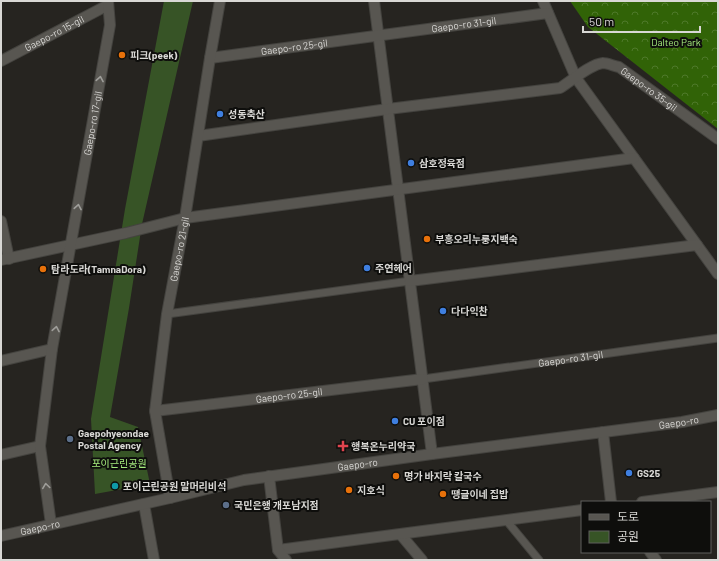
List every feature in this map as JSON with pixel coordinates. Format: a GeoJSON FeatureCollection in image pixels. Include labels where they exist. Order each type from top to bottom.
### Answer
{"type":"FeatureCollection","features":[{"type":"Feature","properties":{"kind":"street","name":"Gaepo-ro 21-gil"},"geometry":{"type":"LineString","coordinates":[[170,498],[155,411],[167,314],[185,218],[220,1]]}},
{"type":"Feature","properties":{"kind":"street"},"geometry":{"type":"LineString","coordinates":[[374,1],[432,454]]}},
{"type":"Feature","properties":{"kind":"street"},"geometry":{"type":"LineString","coordinates":[[543,1],[576,78],[718,274]]}},
{"type":"Feature","properties":{"kind":"street","name":"Gaepo-ro 15-gil"},"geometry":{"type":"LineString","coordinates":[[1,61],[108,3]]}},
{"type":"Feature","properties":{"kind":"street","name":"Gaepo-ro 17-gil"},"geometry":{"type":"LineString","coordinates":[[51,524],[40,446],[52,349],[110,25],[108,3]]}},
{"type":"Feature","properties":{"kind":"street","name":"Gaepo-ro 31-gil"},"geometry":{"type":"LineString","coordinates":[[379,36],[548,13]]}},
{"type":"Feature","properties":{"kind":"street","name":"Gaepo-ro 25-gil"},"geometry":{"type":"LineString","coordinates":[[210,58],[379,36]]}},
{"type":"Feature","properties":{"kind":"street","name":"Gaepo-ro 35-gil"},"geometry":{"type":"LineString","coordinates":[[576,78],[587,69],[603,63],[619,67],[718,139]]}},
{"type":"Feature","properties":{"kind":"street"},"geometry":{"type":"LineString","coordinates":[[198,136],[388,109],[560,88],[576,78]]}},
{"type":"Feature","properties":{"kind":"street"},"geometry":{"type":"LineString","coordinates":[[1,221],[5,260],[126,233],[185,218],[634,158]]}},
{"type":"Feature","properties":{"kind":"street"},"geometry":{"type":"LineString","coordinates":[[410,281],[697,245]]}},
{"type":"Feature","properties":{"kind":"street"},"geometry":{"type":"LineString","coordinates":[[1,361],[52,349]]}},
{"type":"Feature","properties":{"kind":"street","name":"Gaepo-ro 25-gil"},"geometry":{"type":"LineString","coordinates":[[155,411],[423,379]]}},
{"type":"Feature","properties":{"kind":"street","name":"Gaepo-ro"},"geometry":{"type":"LineString","coordinates":[[1,536],[244,480],[682,422],[718,415]]}},
{"type":"Feature","properties":{"kind":"street"},"geometry":{"type":"LineString","coordinates":[[603,432],[611,501]]}},
{"type":"Feature","properties":{"kind":"street"},"geometry":{"type":"LineString","coordinates":[[1,455],[40,446]]}},
{"type":"Feature","properties":{"kind":"street"},"geometry":{"type":"LineString","coordinates":[[269,476],[278,550],[286,560]]}},
{"type":"Feature","properties":{"kind":"street"},"geometry":{"type":"LineString","coordinates":[[650,501],[718,492]]}},
{"type":"Feature","properties":{"kind":"street"},"geometry":{"type":"LineString","coordinates":[[144,504],[154,560]]}},
{"type":"Feature","properties":{"kind":"street"},"geometry":{"type":"LineString","coordinates":[[278,550],[581,510]]}},
{"type":"Feature","properties":{"kind":"street"},"geometry":{"type":"LineString","coordinates":[[401,535],[422,560]]}},
{"type":"Feature","properties":{"kind":"lane"},"geometry":{"type":"LineString","coordinates":[[167,314],[410,281]]}},
{"type":"Feature","properties":{"kind":"lane","name":"Gaepo-ro 31-gil"},"geometry":{"type":"LineString","coordinates":[[423,379],[718,338]]}},
{"type":"Feature","properties":{"kind":"lane"},"geometry":{"type":"LineString","coordinates":[[506,520],[539,560]]}},
{"type":"Feature","properties":{"kind":"green space","name":"포이근린공원"},"geometry":{"type":"Polygon","coordinates":[[[164,1],[193,1],[142,224],[110,417],[138,427],[150,484],[95,494],[91,419],[125,209],[164,1]]]}},
{"type":"Feature","properties":{"kind":"green space","name":"Dalteo Park"},"geometry":{"type":"Polygon","coordinates":[[[570,1],[718,1],[718,129],[588,27],[570,1]]]}},
{"type":"Feature","properties":{"kind":"place","name":"피크(peek)"},"geometry":{"type":"Point","coordinates":[122,55]}},
{"type":"Feature","properties":{"kind":"place","name":"성동축산"},"geometry":{"type":"Point","coordinates":[220,114]}},
{"type":"Feature","properties":{"kind":"place","name":"삼호정육점"},"geometry":{"type":"Point","coordinates":[411,163]}},
{"type":"Feature","properties":{"kind":"place","name":"부흥오리누룽지백숙"},"geometry":{"type":"Point","coordinates":[427,239]}},
{"type":"Feature","properties":{"kind":"place","name":"주연헤어"},"geometry":{"type":"Point","coordinates":[367,268]}},
{"type":"Feature","properties":{"kind":"place","name":"탐라도라(TamnaDora)"},"geometry":{"type":"Point","coordinates":[43,269]}},
{"type":"Feature","properties":{"kind":"place","name":"다다익찬"},"geometry":{"type":"Point","coordinates":[443,311]}},
{"type":"Feature","properties":{"kind":"place","name":"CU 포이점"},"geometry":{"type":"Point","coordinates":[395,421]}},
{"type":"Feature","properties":{"kind":"place","name":"Gaepohyeondae Postal Agency"},"geometry":{"type":"Point","coordinates":[70,439]}},
{"type":"Feature","properties":{"kind":"place","name":"행복온누리약국"},"geometry":{"type":"Point","coordinates":[343,446]}},
{"type":"Feature","properties":{"kind":"place","name":"GS25"},"geometry":{"type":"Point","coordinates":[629,473]}},
{"type":"Feature","properties":{"kind":"place","name":"명가 바지락 칼국수"},"geometry":{"type":"Point","coordinates":[396,476]}},
{"type":"Feature","properties":{"kind":"place","name":"포이근린공원 말머리비석"},"geometry":{"type":"Point","coordinates":[115,486]}},
{"type":"Feature","properties":{"kind":"place","name":"지호식"},"geometry":{"type":"Point","coordinates":[349,490]}},
{"type":"Feature","properties":{"kind":"place","name":"땡글이네 집밥"},"geometry":{"type":"Point","coordinates":[443,494]}},
{"type":"Feature","properties":{"kind":"place","name":"국민은행 개포남지점"},"geometry":{"type":"Point","coordinates":[226,505]}}]}
